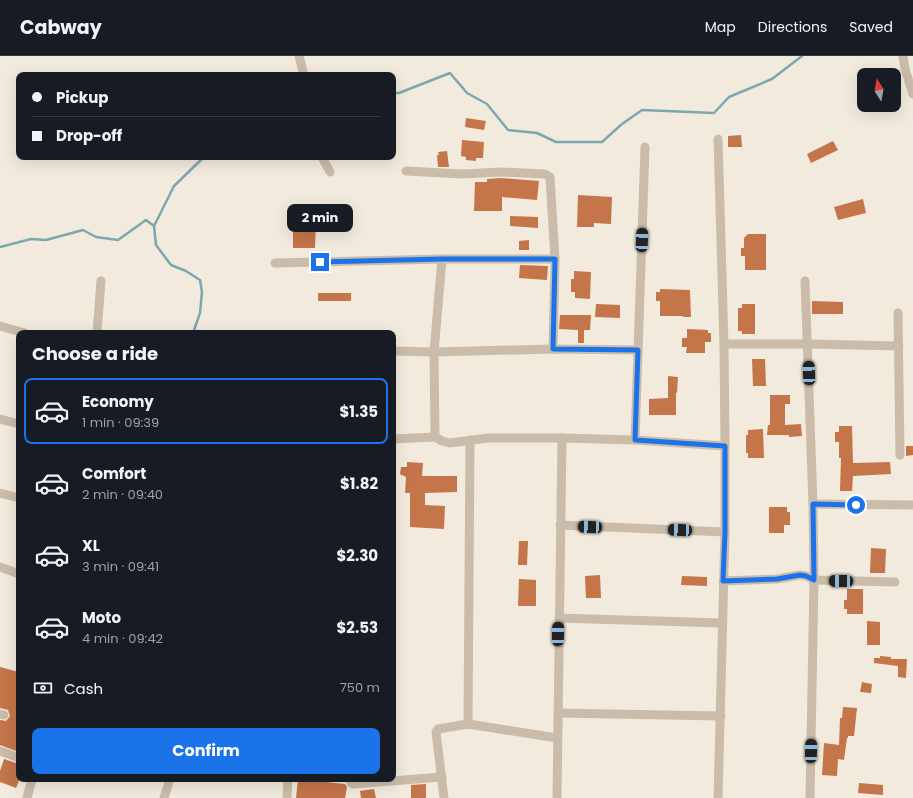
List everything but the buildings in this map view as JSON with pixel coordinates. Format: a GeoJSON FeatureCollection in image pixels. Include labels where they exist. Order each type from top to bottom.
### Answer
{"type":"FeatureCollection","features":[{"type":"Feature","properties":{"kind":"street"},"geometry":{"type":"LineString","coordinates":[[299,56],[303,72]]}},
{"type":"Feature","properties":{"kind":"street"},"geometry":{"type":"LineString","coordinates":[[903,56],[905,69],[913,94]]}},
{"type":"Feature","properties":{"kind":"street"},"geometry":{"type":"LineString","coordinates":[[718,139],[724,344],[725,446],[725,532],[718,798]]}},
{"type":"Feature","properties":{"kind":"street"},"geometry":{"type":"LineString","coordinates":[[635,440],[645,146]]}},
{"type":"Feature","properties":{"kind":"street"},"geometry":{"type":"LineString","coordinates":[[324,160],[330,172]]}},
{"type":"Feature","properties":{"kind":"street"},"geometry":{"type":"LineString","coordinates":[[406,171],[462,174],[501,172],[548,175],[550,177],[555,259],[553,349]]}},
{"type":"Feature","properties":{"kind":"street"},"geometry":{"type":"LineString","coordinates":[[275,263],[442,259],[555,259]]}},
{"type":"Feature","properties":{"kind":"street"},"geometry":{"type":"LineString","coordinates":[[434,437],[434,352],[442,259]]}},
{"type":"Feature","properties":{"kind":"street"},"geometry":{"type":"LineString","coordinates":[[97,330],[102,281]]}},
{"type":"Feature","properties":{"kind":"street"},"geometry":{"type":"LineString","coordinates":[[805,282],[813,504],[814,580],[810,798]]}},
{"type":"Feature","properties":{"kind":"street"},"geometry":{"type":"LineString","coordinates":[[898,313],[900,455]]}},
{"type":"Feature","properties":{"kind":"street"},"geometry":{"type":"LineString","coordinates":[[0,326],[16,330]]}},
{"type":"Feature","properties":{"kind":"street"},"geometry":{"type":"LineString","coordinates":[[724,344],[899,346]]}},
{"type":"Feature","properties":{"kind":"street"},"geometry":{"type":"LineString","coordinates":[[396,351],[434,352],[553,349],[638,350]]}},
{"type":"Feature","properties":{"kind":"street"},"geometry":{"type":"LineString","coordinates":[[0,419],[16,423]]}},
{"type":"Feature","properties":{"kind":"street"},"geometry":{"type":"LineString","coordinates":[[396,439],[434,437],[450,443],[494,438],[562,438],[635,440],[725,446]]}},
{"type":"Feature","properties":{"kind":"street"},"geometry":{"type":"LineString","coordinates":[[557,798],[562,438]]}},
{"type":"Feature","properties":{"kind":"street"},"geometry":{"type":"LineString","coordinates":[[468,724],[470,440]]}},
{"type":"Feature","properties":{"kind":"street"},"geometry":{"type":"LineString","coordinates":[[0,493],[16,497]]}},
{"type":"Feature","properties":{"kind":"street"},"geometry":{"type":"LineString","coordinates":[[813,504],[913,505]]}},
{"type":"Feature","properties":{"kind":"street"},"geometry":{"type":"LineString","coordinates":[[560,526],[725,532]]}},
{"type":"Feature","properties":{"kind":"street"},"geometry":{"type":"LineString","coordinates":[[0,567],[16,573]]}},
{"type":"Feature","properties":{"kind":"street"},"geometry":{"type":"LineString","coordinates":[[723,581],[777,579],[800,575],[814,580],[896,582]]}},
{"type":"Feature","properties":{"kind":"street"},"geometry":{"type":"LineString","coordinates":[[559,618],[722,623]]}},
{"type":"Feature","properties":{"kind":"street"},"geometry":{"type":"LineString","coordinates":[[558,713],[721,716]]}},
{"type":"Feature","properties":{"kind":"street"},"geometry":{"type":"LineString","coordinates":[[444,798],[436,730],[440,728],[468,724],[557,738]]}},
{"type":"Feature","properties":{"kind":"street"},"geometry":{"type":"LineString","coordinates":[[0,751],[16,757]]}},
{"type":"Feature","properties":{"kind":"street"},"geometry":{"type":"LineString","coordinates":[[396,780],[442,776]]}},
{"type":"Feature","properties":{"kind":"street"},"geometry":{"type":"LineString","coordinates":[[26,798],[31,782]]}},
{"type":"Feature","properties":{"kind":"street"},"geometry":{"type":"LineString","coordinates":[[164,798],[169,782]]}},
{"type":"Feature","properties":{"kind":"street"},"geometry":{"type":"LineString","coordinates":[[287,798],[288,782]]}},
{"type":"Feature","properties":{"kind":"street"},"geometry":{"type":"LineString","coordinates":[[351,782],[353,784],[375,782]]}},
{"type":"Feature","properties":{"kind":"waterway"},"geometry":{"type":"LineString","coordinates":[[396,93],[450,73],[467,93],[487,104],[508,130],[537,133],[556,142],[602,142],[622,124],[642,110],[714,113],[729,97],[772,79],[802,56]]}},
{"type":"Feature","properties":{"kind":"waterway"},"geometry":{"type":"LineString","coordinates":[[154,226],[174,186],[201,160]]}},
{"type":"Feature","properties":{"kind":"waterway"},"geometry":{"type":"LineString","coordinates":[[0,247],[31,239],[46,240],[83,230],[96,237],[118,240],[146,220],[154,226],[156,245],[171,265],[186,271],[200,280],[202,292],[200,313],[194,330]]}},
{"type":"Feature","properties":{"kind":"route"},"geometry":{"type":"LineString","coordinates":[[320,262],[442,259],[555,259],[553,349],[638,350],[635,440],[725,446],[725,532],[723,581],[777,579],[800,575],[814,580],[813,504],[856,505]]}}]}
